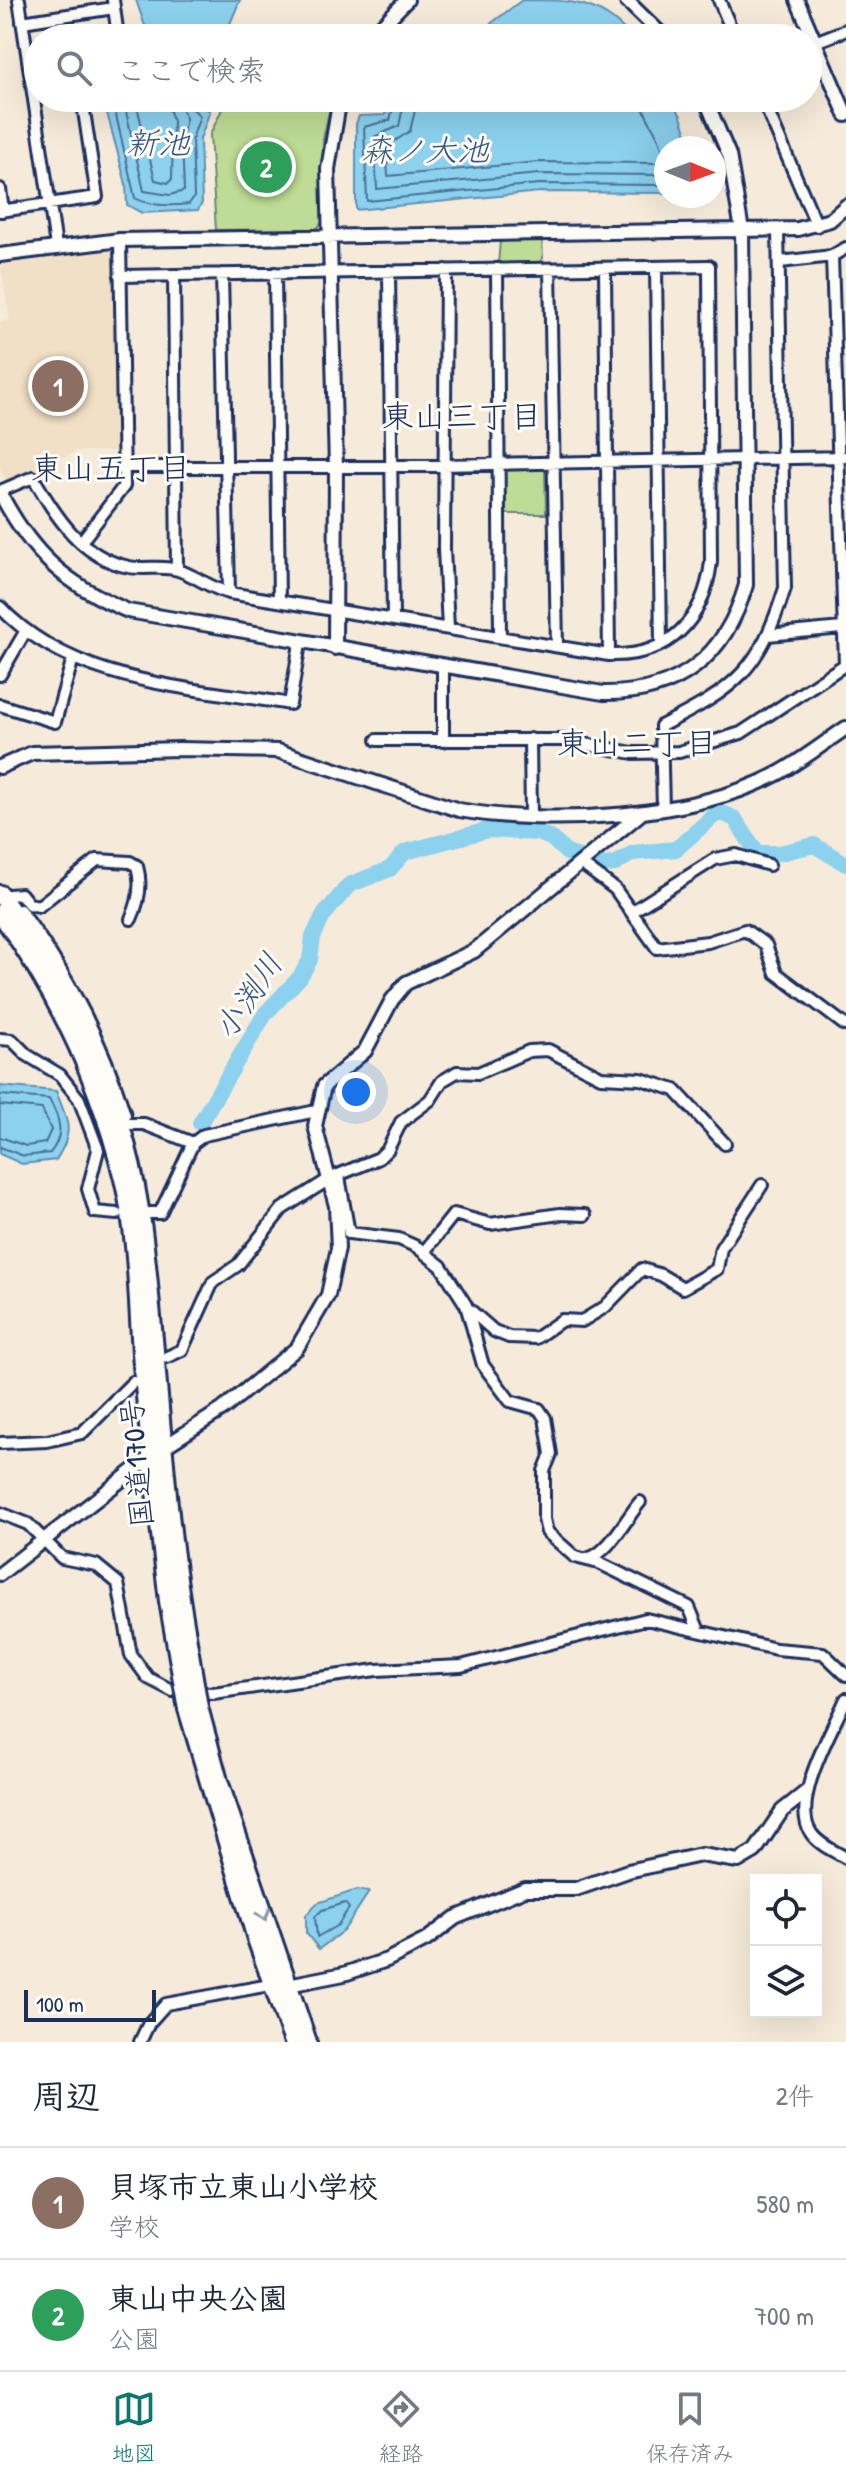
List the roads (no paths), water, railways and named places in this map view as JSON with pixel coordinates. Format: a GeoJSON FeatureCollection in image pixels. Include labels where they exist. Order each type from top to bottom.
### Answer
{"type":"FeatureCollection","features":[{"type":"Feature","properties":{"kind":"highway","name":"国道170号"},"geometry":{"type":"LineString","coordinates":[[5,894],[19,930],[76,1042],[103,1109],[124,1184],[136,1266],[151,1460],[193,1708],[280,1984],[293,2042]]}},
{"type":"Feature","properties":{"kind":"highway","name":"国道170号"},"geometry":{"type":"LineString","coordinates":[[0,913],[19,930],[86,1036],[127,1147],[146,1254],[175,1603]]}},
{"type":"Feature","properties":{"kind":"highway","name":"国道170号"},"geometry":{"type":"LineString","coordinates":[[280,1984],[308,2042]]}},
{"type":"Feature","properties":{"kind":"street"},"geometry":{"type":"LineString","coordinates":[[19,0],[24,35]]}},
{"type":"Feature","properties":{"kind":"street"},"geometry":{"type":"LineString","coordinates":[[384,24],[407,0]]}},
{"type":"Feature","properties":{"kind":"street"},"geometry":{"type":"LineString","coordinates":[[719,0],[729,24]]}},
{"type":"Feature","properties":{"kind":"street"},"geometry":{"type":"LineString","coordinates":[[797,0],[807,24]]}},
{"type":"Feature","properties":{"kind":"street"},"geometry":{"type":"LineString","coordinates":[[630,1],[652,24]]}},
{"type":"Feature","properties":{"kind":"street"},"geometry":{"type":"LineString","coordinates":[[22,22],[113,4],[116,24]]}},
{"type":"Feature","properties":{"kind":"street"},"geometry":{"type":"LineString","coordinates":[[822,39],[846,30]]}},
{"type":"Feature","properties":{"kind":"street"},"geometry":{"type":"LineString","coordinates":[[822,58],[846,115]]}},
{"type":"Feature","properties":{"kind":"street"},"geometry":{"type":"LineString","coordinates":[[36,112],[56,246]]}},
{"type":"Feature","properties":{"kind":"street"},"geometry":{"type":"LineString","coordinates":[[0,189],[2,211],[97,197],[84,112]]}},
{"type":"Feature","properties":{"kind":"street"},"geometry":{"type":"LineString","coordinates":[[335,648],[336,467],[328,169],[338,112]]}},
{"type":"Feature","properties":{"kind":"street"},"geometry":{"type":"LineString","coordinates":[[120,276],[709,266],[711,562],[705,598],[683,629],[661,644],[632,655],[609,655],[211,589],[177,569],[118,565],[99,558],[56,515],[33,477],[0,492],[17,526],[38,553],[67,580],[97,598],[128,611],[300,643],[616,693],[664,685],[700,663],[737,614],[746,585],[742,230],[729,155],[711,112]]}},
{"type":"Feature","properties":{"kind":"street"},"geometry":{"type":"LineString","coordinates":[[768,112],[817,226]]}},
{"type":"Feature","properties":{"kind":"street"},"geometry":{"type":"LineString","coordinates":[[0,255],[120,240],[778,230],[817,226],[846,206]]}},
{"type":"Feature","properties":{"kind":"street"},"geometry":{"type":"LineString","coordinates":[[663,809],[661,726],[712,701],[739,678],[768,635],[785,588],[778,230]]}},
{"type":"Feature","properties":{"kind":"street"},"geometry":{"type":"LineString","coordinates":[[81,542],[124,486],[120,240]]}},
{"type":"Feature","properties":{"kind":"street"},"geometry":{"type":"LineString","coordinates":[[780,262],[832,256],[846,248]]}},
{"type":"Feature","properties":{"kind":"street"},"geometry":{"type":"LineString","coordinates":[[377,740],[530,739],[663,753],[716,743],[741,733],[845,664],[841,457],[832,256]]}},
{"type":"Feature","properties":{"kind":"street"},"geometry":{"type":"LineString","coordinates":[[605,268],[604,462],[609,655]]}},
{"type":"Feature","properties":{"kind":"street"},"geometry":{"type":"LineString","coordinates":[[656,268],[661,644]]}},
{"type":"Feature","properties":{"kind":"street"},"geometry":{"type":"LineString","coordinates":[[497,269],[500,637]]}},
{"type":"Feature","properties":{"kind":"street"},"geometry":{"type":"LineString","coordinates":[[550,269],[557,646]]}},
{"type":"Feature","properties":{"kind":"street"},"geometry":{"type":"LineString","coordinates":[[446,270],[444,549],[448,628]]}},
{"type":"Feature","properties":{"kind":"street"},"geometry":{"type":"LineString","coordinates":[[389,271],[393,619]]}},
{"type":"Feature","properties":{"kind":"street"},"geometry":{"type":"LineString","coordinates":[[275,273],[279,601]]}},
{"type":"Feature","properties":{"kind":"street"},"geometry":{"type":"LineString","coordinates":[[222,274],[229,593]]}},
{"type":"Feature","properties":{"kind":"street"},"geometry":{"type":"LineString","coordinates":[[174,275],[177,569]]}},
{"type":"Feature","properties":{"kind":"street"},"geometry":{"type":"LineString","coordinates":[[123,467],[336,467],[841,457]]}},
{"type":"Feature","properties":{"kind":"street"},"geometry":{"type":"LineString","coordinates":[[0,607],[25,632],[73,658],[120,676],[290,704],[300,643]]}},
{"type":"Feature","properties":{"kind":"street"},"geometry":{"type":"LineString","coordinates":[[768,635],[842,628]]}},
{"type":"Feature","properties":{"kind":"street"},"geometry":{"type":"LineString","coordinates":[[0,675],[25,632]]}},
{"type":"Feature","properties":{"kind":"street"},"geometry":{"type":"LineString","coordinates":[[0,705],[55,722],[73,658]]}},
{"type":"Feature","properties":{"kind":"street"},"geometry":{"type":"LineString","coordinates":[[443,666],[443,741]]}},
{"type":"Feature","properties":{"kind":"street"},"geometry":{"type":"LineString","coordinates":[[0,767],[32,753],[180,749],[278,751],[459,810],[531,816],[640,814],[737,789],[778,773],[846,728]]}},
{"type":"Feature","properties":{"kind":"street"},"geometry":{"type":"LineString","coordinates":[[530,739],[531,816]]}},
{"type":"Feature","properties":{"kind":"street"},"geometry":{"type":"LineString","coordinates":[[640,814],[583,865],[474,951],[406,983],[392,1000],[365,1051],[324,1086],[315,1126],[335,1178],[349,1233],[382,1234],[424,1252],[441,1266],[466,1305],[494,1331],[523,1339],[536,1338],[562,1320],[582,1321],[605,1307],[642,1269],[648,1269],[683,1288],[717,1269],[721,1248],[762,1185]]}},
{"type":"Feature","properties":{"kind":"street"},"geometry":{"type":"LineString","coordinates":[[633,911],[715,859],[736,855],[769,865]]}},
{"type":"Feature","properties":{"kind":"street"},"geometry":{"type":"LineString","coordinates":[[5,894],[21,894],[29,904],[39,906],[97,860],[130,862],[137,866],[139,874],[137,906],[131,919]]}},
{"type":"Feature","properties":{"kind":"street"},"geometry":{"type":"LineString","coordinates":[[583,865],[615,889],[633,911],[652,944],[663,949],[708,942],[736,930],[751,933],[766,945],[776,973],[845,1025]]}},
{"type":"Feature","properties":{"kind":"street"},"geometry":{"type":"LineString","coordinates":[[0,883],[75,989],[112,1070],[126,1124],[127,1147]]}},
{"type":"Feature","properties":{"kind":"street"},"geometry":{"type":"LineString","coordinates":[[0,1039],[12,1040],[70,1086],[79,1099],[98,1150],[88,1189],[89,1201],[95,1212],[117,1214]]}},
{"type":"Feature","properties":{"kind":"street"},"geometry":{"type":"LineString","coordinates":[[167,1357],[182,1350],[213,1282],[238,1265],[282,1209],[335,1178],[379,1158],[388,1149],[401,1122],[430,1100],[451,1074],[462,1071],[478,1073],[498,1062],[540,1050],[601,1077],[641,1079],[675,1090],[725,1144]]}},
{"type":"Feature","properties":{"kind":"street"},"geometry":{"type":"LineString","coordinates":[[150,1213],[160,1213],[193,1143],[215,1130],[316,1111]]}},
{"type":"Feature","properties":{"kind":"street"},"geometry":{"type":"LineString","coordinates":[[126,1124],[144,1124],[193,1143]]}},
{"type":"Feature","properties":{"kind":"street"},"geometry":{"type":"LineString","coordinates":[[0,1574],[164,1447],[192,1431],[268,1374],[297,1348],[328,1295],[336,1266],[335,1178]]}},
{"type":"Feature","properties":{"kind":"street"},"geometry":{"type":"LineString","coordinates":[[424,1252],[454,1214],[490,1224],[560,1214],[576,1218],[585,1215]]}},
{"type":"Feature","properties":{"kind":"street"},"geometry":{"type":"LineString","coordinates":[[466,1305],[483,1365],[510,1401],[539,1409],[545,1418],[551,1454],[544,1471],[547,1532],[575,1557],[587,1558],[689,1607],[699,1631]]}},
{"type":"Feature","properties":{"kind":"street"},"geometry":{"type":"LineString","coordinates":[[0,1443],[47,1441],[82,1433],[133,1382]]}},
{"type":"Feature","properties":{"kind":"street"},"geometry":{"type":"LineString","coordinates":[[587,1558],[603,1552],[626,1516],[640,1502]]}},
{"type":"Feature","properties":{"kind":"street"},"geometry":{"type":"LineString","coordinates":[[0,1513],[28,1524],[62,1558],[96,1565],[118,1583],[127,1641],[139,1669],[163,1687],[182,1692],[213,1693],[376,1670],[461,1666],[646,1619],[776,1649],[823,1653],[846,1675]]}},
{"type":"Feature","properties":{"kind":"street"},"geometry":{"type":"LineString","coordinates":[[846,1699],[806,1792],[805,1814],[813,1836],[846,1858]]}},
{"type":"Feature","properties":{"kind":"street"},"geometry":{"type":"LineString","coordinates":[[140,2042],[149,2023],[166,2004],[344,1974],[387,1960],[426,1940],[455,1918],[525,1889],[576,1889],[628,1871],[701,1855],[738,1861],[755,1851],[782,1811],[806,1792]]}},
{"type":"Feature","properties":{"kind":"water"},"geometry":{"type":"Polygon","coordinates":[[[136,0],[240,0],[230,24],[144,24],[136,0]]]}},
{"type":"Feature","properties":{"kind":"water"},"geometry":{"type":"Polygon","coordinates":[[[522,0],[583,5],[596,9],[619,24],[490,24],[522,0]]]}},
{"type":"Feature","properties":{"kind":"water","name":"新池"},"geometry":{"type":"Polygon","coordinates":[[[107,112],[210,112],[200,139],[202,203],[198,210],[142,213],[127,205],[126,184],[107,112]]]}},
{"type":"Feature","properties":{"kind":"water","name":"森ノ大池"},"geometry":{"type":"Polygon","coordinates":[[[386,112],[679,112],[688,136],[654,136],[654,193],[540,192],[356,210],[356,124],[359,116],[385,115],[386,112]]]}},
{"type":"Feature","properties":{"kind":"water"},"geometry":{"type":"Polygon","coordinates":[[[0,1086],[56,1091],[68,1133],[56,1160],[22,1164],[0,1154],[0,1086]]]}},
{"type":"Feature","properties":{"kind":"water"},"geometry":{"type":"Polygon","coordinates":[[[357,1890],[369,1892],[344,1930],[319,1949],[306,1933],[306,1915],[317,1903],[357,1890]]]}},
{"type":"Feature","properties":{"kind":"waterway","name":"小渕川"},"geometry":{"type":"LineString","coordinates":[[200,1123],[265,1014],[300,977],[310,960],[313,937],[323,916],[349,885],[390,869],[405,852],[488,830],[538,833],[551,838],[567,853],[604,865],[615,864],[633,853],[676,849],[716,814],[725,814],[735,819],[757,853],[780,853],[814,845],[846,864]]}},
{"type":"Feature","properties":{"kind":"place","name":"東山中央公園"},"geometry":{"type":"Point","coordinates":[266,167]}},
{"type":"Feature","properties":{"kind":"place","name":"貝塚市立東山小学校"},"geometry":{"type":"Point","coordinates":[58,386]}},
{"type":"Feature","properties":{"kind":"district","name":"東山三丁目"},"geometry":{"type":"Point","coordinates":[462,416]}},
{"type":"Feature","properties":{"kind":"district","name":"東山五丁目"},"geometry":{"type":"Point","coordinates":[111,468]}},
{"type":"Feature","properties":{"kind":"district","name":"東山二丁目"},"geometry":{"type":"Point","coordinates":[637,743]}}]}
